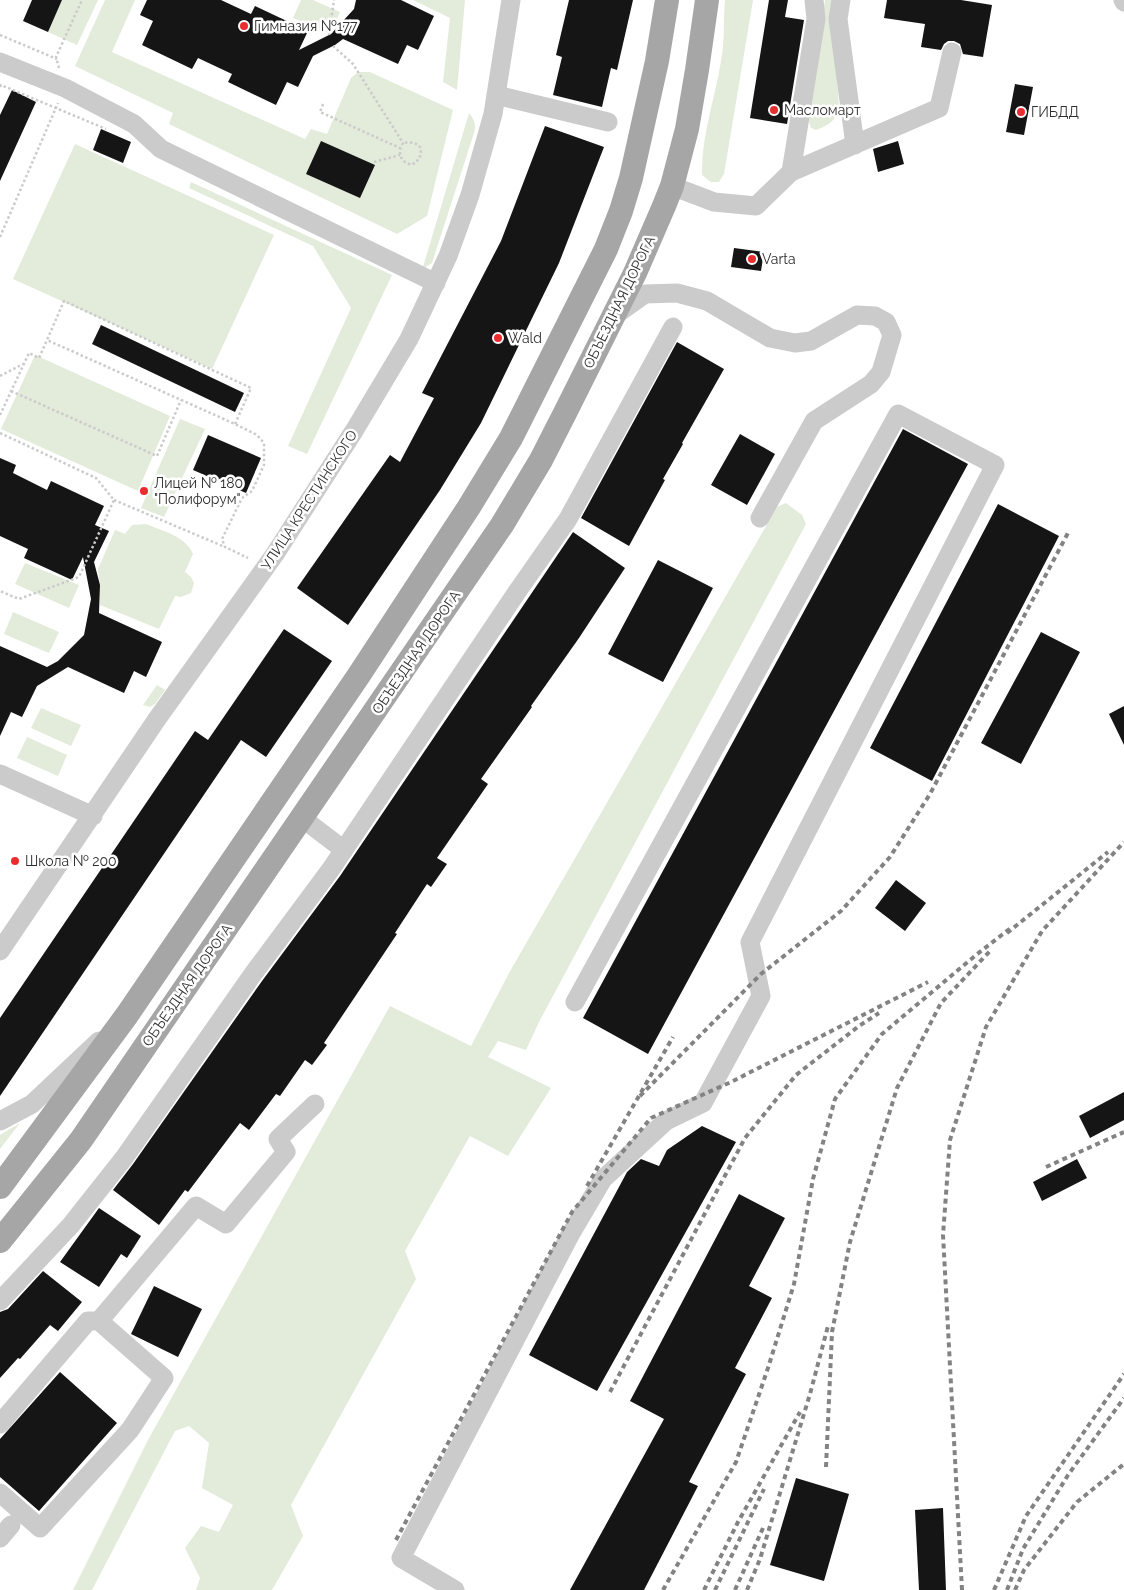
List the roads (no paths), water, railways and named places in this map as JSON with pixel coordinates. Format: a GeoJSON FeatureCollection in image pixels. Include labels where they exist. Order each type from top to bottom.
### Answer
{"type":"FeatureCollection","features":[{"type":"Feature","properties":{"kind":"main road"},"geometry":{"type":"LineString","coordinates":[[0,1187],[127,1014],[359,675],[469,507],[511,438],[606,250],[621,211],[631,178],[657,61],[667,0]]}},
{"type":"Feature","properties":{"kind":"main road","name":"ОБЪЕЗДНАЯ ДОРОГА"},"geometry":{"type":"LineString","coordinates":[[0,1241],[81,1140],[502,525],[540,460],[636,273],[672,186],[687,129],[698,70],[707,0]]}},
{"type":"Feature","properties":{"kind":"street","name":"УЛИЦА КРЕСТИНСКОГО"},"geometry":{"type":"LineString","coordinates":[[0,951],[158,718],[275,554],[354,431],[399,355],[448,256],[470,194],[493,114],[510,0]]}},
{"type":"Feature","properties":{"kind":"street"},"geometry":{"type":"LineString","coordinates":[[791,172],[816,19],[814,0]]}},
{"type":"Feature","properties":{"kind":"street"},"geometry":{"type":"LineString","coordinates":[[841,0],[838,20],[855,145]]}},
{"type":"Feature","properties":{"kind":"street"},"geometry":{"type":"LineString","coordinates":[[672,186],[714,202],[756,206],[791,172],[939,108],[952,52]]}},
{"type":"Feature","properties":{"kind":"street"},"geometry":{"type":"LineString","coordinates":[[0,62],[65,88],[134,124],[161,149],[436,283]]}},
{"type":"Feature","properties":{"kind":"street"},"geometry":{"type":"LineString","coordinates":[[496,95],[608,122]]}},
{"type":"Feature","properties":{"kind":"street"},"geometry":{"type":"LineString","coordinates":[[613,316],[645,294],[677,293],[707,301],[770,338],[795,343],[811,341],[857,315],[875,316],[886,322],[892,335],[881,372],[871,384],[814,421],[760,518]]}},
{"type":"Feature","properties":{"kind":"street"},"geometry":{"type":"LineString","coordinates":[[0,1301],[71,1225],[124,1158],[344,850],[568,519],[673,327]]}},
{"type":"Feature","properties":{"kind":"street"},"geometry":{"type":"LineString","coordinates":[[455,1590],[400,1558],[570,1235],[603,1179],[666,1121],[703,1103],[761,996],[750,942],[995,465],[898,414],[574,1002]]}},
{"type":"Feature","properties":{"kind":"street"},"geometry":{"type":"LineString","coordinates":[[0,774],[93,816]]}},
{"type":"Feature","properties":{"kind":"street"},"geometry":{"type":"LineString","coordinates":[[302,818],[344,850]]}},
{"type":"Feature","properties":{"kind":"street"},"geometry":{"type":"LineString","coordinates":[[0,1122],[32,1104],[127,1014]]}},
{"type":"Feature","properties":{"kind":"street"},"geometry":{"type":"LineString","coordinates":[[100,1321],[196,1206],[226,1224],[286,1152],[278,1139],[315,1104]]}},
{"type":"Feature","properties":{"kind":"street"},"geometry":{"type":"LineString","coordinates":[[0,1424],[88,1321],[100,1321],[164,1378],[130,1430],[40,1528],[0,1493]]}},
{"type":"Feature","properties":{"kind":"railway"},"geometry":{"type":"LineString","coordinates":[[640,1096],[761,974],[841,911],[890,857],[930,794],[1069,531]]}},
{"type":"Feature","properties":{"kind":"railway"},"geometry":{"type":"LineString","coordinates":[[962,1590],[943,1235],[950,1140],[986,1027],[1042,931],[1124,842]]}},
{"type":"Feature","properties":{"kind":"railway"},"geometry":{"type":"LineString","coordinates":[[1007,933],[1108,852]]}},
{"type":"Feature","properties":{"kind":"railway"},"geometry":{"type":"LineString","coordinates":[[663,1590],[736,1462],[794,1284],[813,1179],[835,1099],[882,1034],[1012,927]]}},
{"type":"Feature","properties":{"kind":"railway"},"geometry":{"type":"LineString","coordinates":[[826,1467],[832,1332],[850,1242],[897,1088],[941,1003],[990,951]]}},
{"type":"Feature","properties":{"kind":"railway"},"geometry":{"type":"LineString","coordinates":[[396,1540],[572,1212],[651,1118],[731,1082],[928,982]]}},
{"type":"Feature","properties":{"kind":"railway"},"geometry":{"type":"LineString","coordinates":[[610,1392],[745,1138],[796,1075],[859,1026],[879,1013]]}},
{"type":"Feature","properties":{"kind":"railway"},"geometry":{"type":"LineString","coordinates":[[587,1186],[673,1037]]}},
{"type":"Feature","properties":{"kind":"railway"},"geometry":{"type":"LineString","coordinates":[[1046,1167],[1124,1132]]}},
{"type":"Feature","properties":{"kind":"railway"},"geometry":{"type":"LineString","coordinates":[[747,1590],[760,1559],[810,1394],[828,1326]]}},
{"type":"Feature","properties":{"kind":"railway"},"geometry":{"type":"LineString","coordinates":[[994,1590],[1026,1516],[1124,1374]]}},
{"type":"Feature","properties":{"kind":"railway"},"geometry":{"type":"LineString","coordinates":[[1007,1590],[1023,1549],[1068,1475],[1124,1398]]}},
{"type":"Feature","properties":{"kind":"railway"},"geometry":{"type":"LineString","coordinates":[[704,1590],[738,1522],[800,1412]]}},
{"type":"Feature","properties":{"kind":"railway"},"geometry":{"type":"LineString","coordinates":[[1015,1590],[1024,1570],[1077,1502],[1124,1464]]}},
{"type":"Feature","properties":{"kind":"railway"},"geometry":{"type":"LineString","coordinates":[[715,1590],[764,1489]]}},
{"type":"Feature","properties":{"kind":"railway"},"geometry":{"type":"LineString","coordinates":[[735,1590],[763,1528]]}},
{"type":"Feature","properties":{"kind":"place","name":"Гимназия №177"},"geometry":{"type":"Point","coordinates":[244,26]}},
{"type":"Feature","properties":{"kind":"place","name":"Масломарт"},"geometry":{"type":"Point","coordinates":[774,110]}},
{"type":"Feature","properties":{"kind":"place","name":"ГИБДД"},"geometry":{"type":"Point","coordinates":[1021,112]}},
{"type":"Feature","properties":{"kind":"place","name":"Varta"},"geometry":{"type":"Point","coordinates":[752,259]}},
{"type":"Feature","properties":{"kind":"place","name":"Wald"},"geometry":{"type":"Point","coordinates":[498,338]}},
{"type":"Feature","properties":{"kind":"place","name":"Лицей № 180 \"Полифорум\""},"geometry":{"type":"Point","coordinates":[144,491]}},
{"type":"Feature","properties":{"kind":"place","name":"Школа № 200"},"geometry":{"type":"Point","coordinates":[15,861]}}]}
